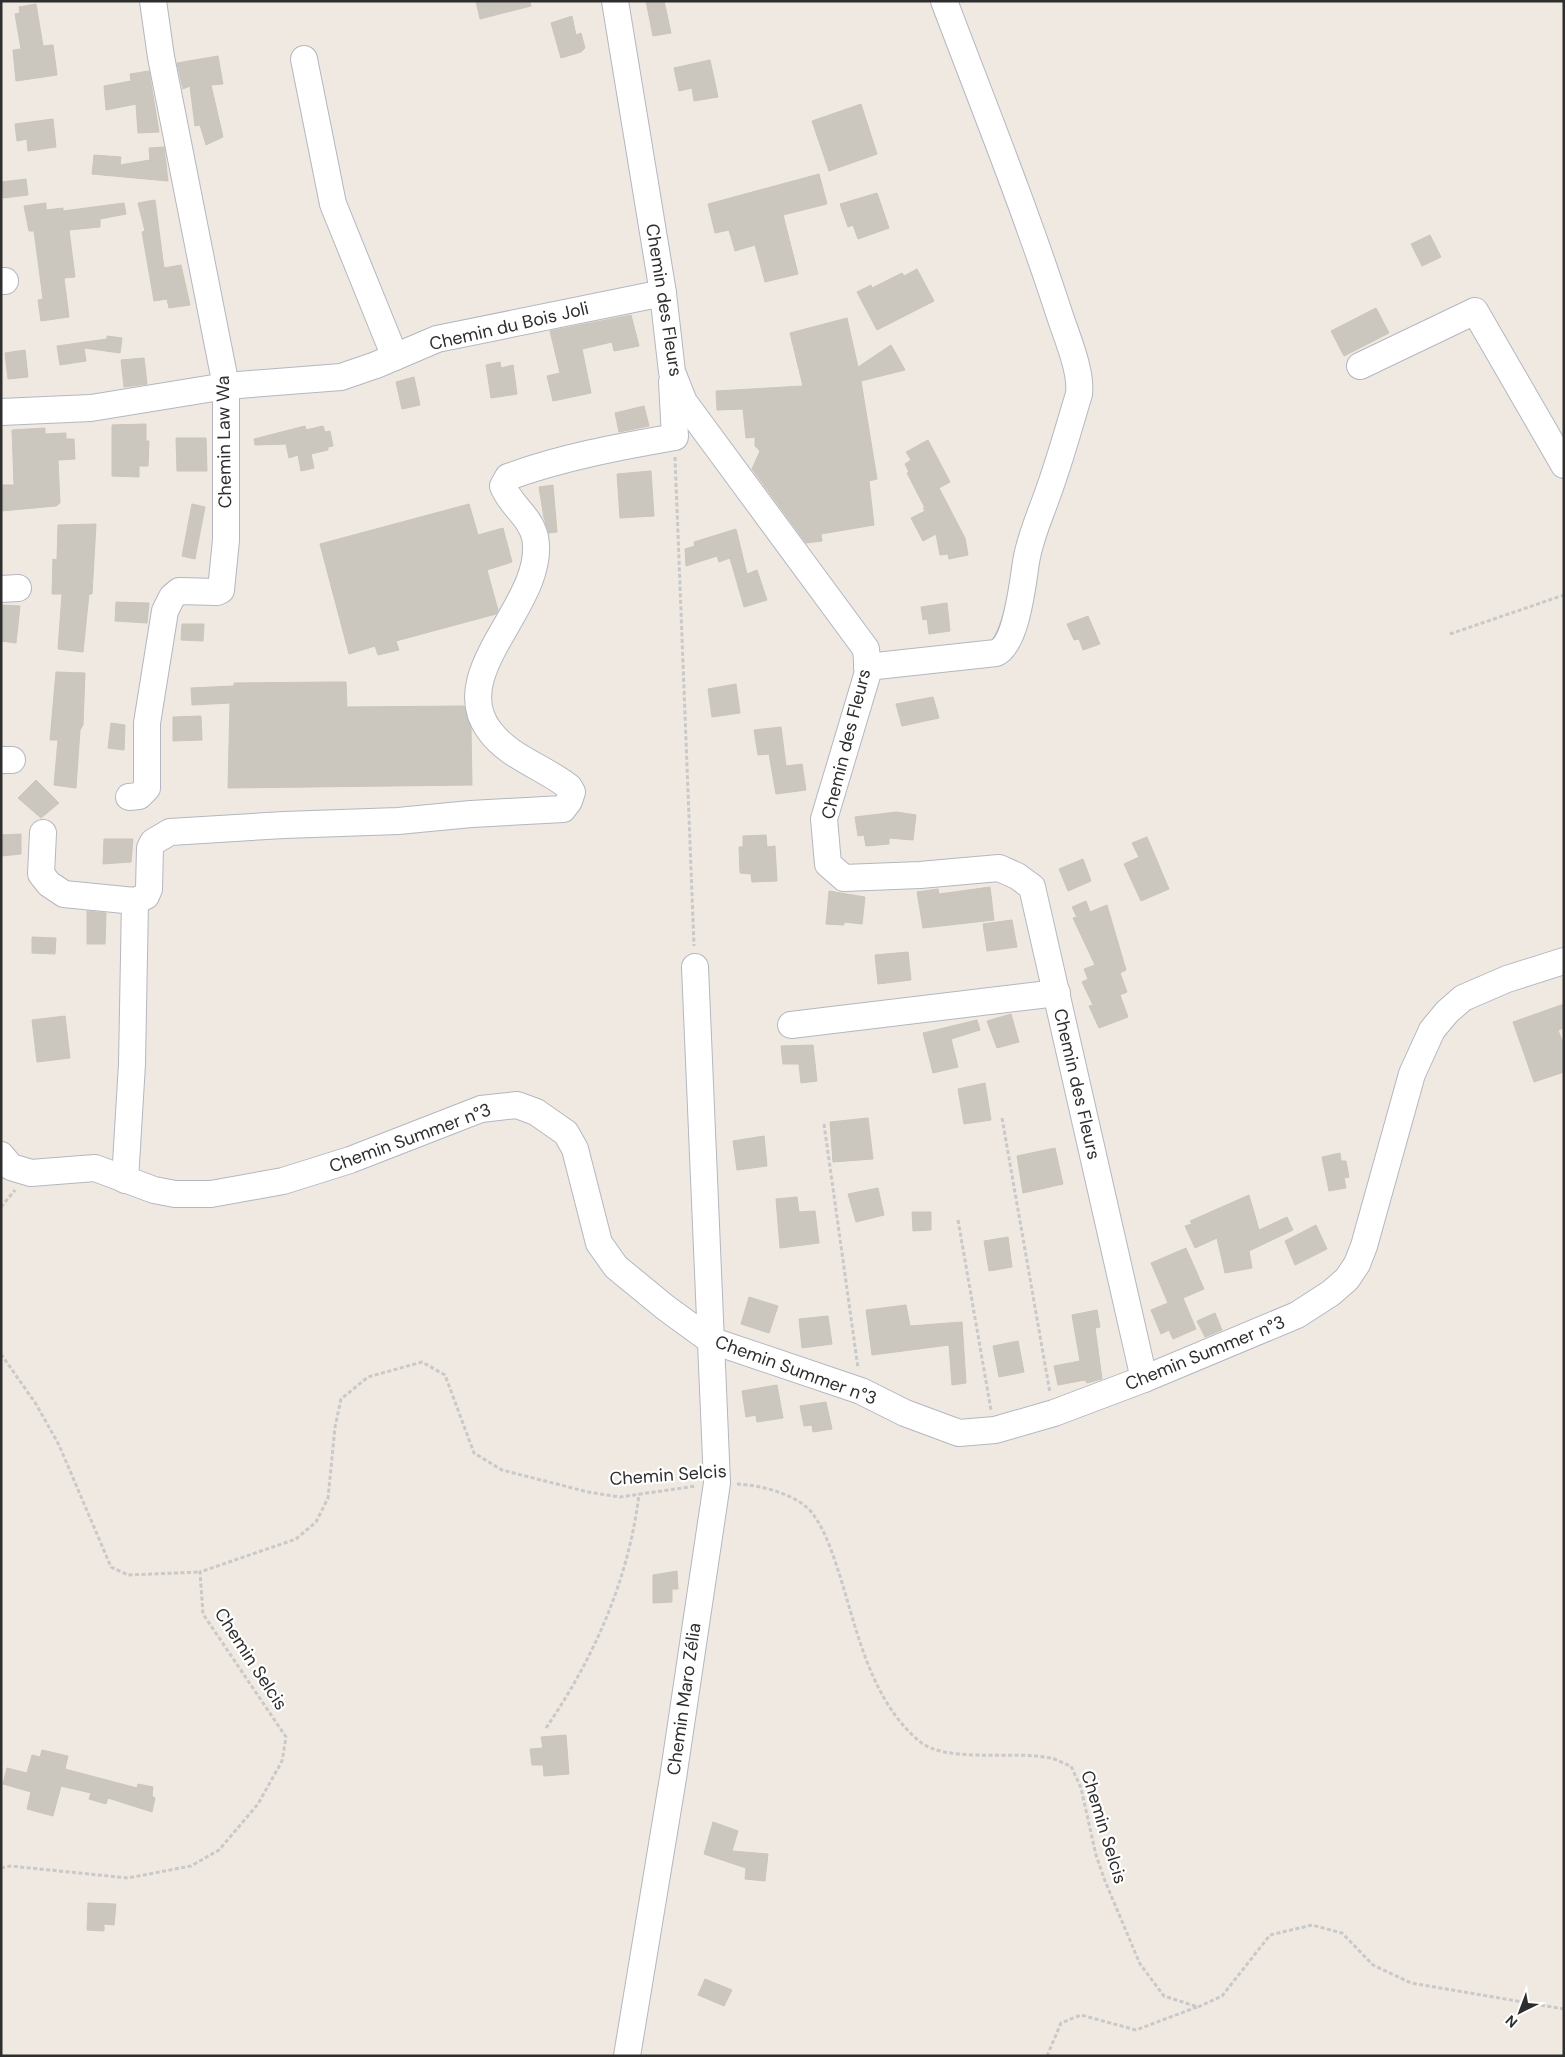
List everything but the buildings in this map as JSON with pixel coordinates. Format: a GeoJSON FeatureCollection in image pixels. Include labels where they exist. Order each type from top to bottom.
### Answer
{"type":"FeatureCollection","features":[{"type":"Feature","properties":{"kind":"street","name":"Chemin Law Wa"},"geometry":{"type":"LineString","coordinates":[[129,797],[139,796],[147,788],[147,723],[165,611],[172,597],[179,591],[217,592],[222,588],[227,457],[226,386],[162,57],[153,1]]}},
{"type":"Feature","properties":{"kind":"street","name":"Chemin des Fleurs"},"geometry":{"type":"LineString","coordinates":[[615,1],[663,293],[672,372],[684,402],[866,649],[868,672],[824,819],[828,864],[844,878],[920,875],[999,868],[1017,876],[1032,887],[1144,1379]]}},
{"type":"Feature","properties":{"kind":"street"},"geometry":{"type":"LineString","coordinates":[[868,667],[996,653],[1002,650],[1008,642],[1019,598],[1030,539],[1048,493],[1080,387],[1072,353],[1042,261],[944,1]]}},
{"type":"Feature","properties":{"kind":"street"},"geometry":{"type":"LineString","coordinates":[[304,59],[333,204],[395,357]]}},
{"type":"Feature","properties":{"kind":"street","name":"Chemin du Bois Joli"},"geometry":{"type":"LineString","coordinates":[[1,412],[91,408],[226,386],[341,377],[437,339],[663,293]]}},
{"type":"Feature","properties":{"kind":"street"},"geometry":{"type":"LineString","coordinates":[[1360,366],[1475,311],[1564,465]]}},
{"type":"Feature","properties":{"kind":"street"},"geometry":{"type":"LineString","coordinates":[[43,833],[41,874],[49,884],[64,894],[135,901],[146,896],[149,889],[150,848],[153,842],[170,832],[284,824],[398,821],[563,808],[569,801],[572,792],[569,786],[504,746],[489,730],[480,715],[477,696],[480,681],[492,652],[528,585],[535,555],[534,537],[527,519],[506,492],[505,482],[508,477],[543,464],[593,452],[675,437],[672,372]]}},
{"type":"Feature","properties":{"kind":"street"},"geometry":{"type":"LineString","coordinates":[[125,1180],[132,1064],[135,901]]}},
{"type":"Feature","properties":{"kind":"street","name":"Chemin Summer n°3"},"geometry":{"type":"LineString","coordinates":[[1,1155],[11,1167],[31,1173],[95,1168],[154,1190],[189,1195],[211,1194],[283,1181],[350,1160],[481,1109],[517,1105],[536,1112],[566,1133],[575,1149],[599,1243],[605,1254],[616,1267],[666,1308],[710,1340],[861,1391],[905,1413],[959,1433],[994,1430],[1054,1413],[1144,1379],[1297,1315],[1331,1293],[1347,1279],[1357,1264],[1364,1246],[1412,1074],[1432,1030],[1447,1012],[1463,998],[1506,979],[1564,961]]}},
{"type":"Feature","properties":{"kind":"street","name":"Chemin Maro Zélia"},"geometry":{"type":"LineString","coordinates":[[627,2056],[673,1778],[717,1483],[695,967]]}},
{"type":"Feature","properties":{"kind":"street"},"geometry":{"type":"LineString","coordinates":[[791,1025],[1057,993]]}},
{"type":"Feature","properties":{"kind":"path"},"geometry":{"type":"LineString","coordinates":[[675,437],[695,967]]}},
{"type":"Feature","properties":{"kind":"path"},"geometry":{"type":"LineString","coordinates":[[1450,634],[1564,595]]}},
{"type":"Feature","properties":{"kind":"path"},"geometry":{"type":"LineString","coordinates":[[1002,1118],[1054,1413]]}},
{"type":"Feature","properties":{"kind":"path"},"geometry":{"type":"LineString","coordinates":[[824,1124],[861,1391]]}},
{"type":"Feature","properties":{"kind":"path"},"geometry":{"type":"LineString","coordinates":[[958,1220],[994,1430]]}},
{"type":"Feature","properties":{"kind":"path"},"geometry":{"type":"LineString","coordinates":[[1,1354],[36,1404],[59,1445],[111,1567],[128,1574],[200,1572]]}},
{"type":"Feature","properties":{"kind":"path","name":"Chemin Selcis"},"geometry":{"type":"LineString","coordinates":[[1,1868],[10,1866],[128,1878],[191,1866],[219,1850],[258,1804],[282,1761],[286,1737],[203,1614],[200,1572],[296,1539],[316,1522],[328,1498],[335,1427],[341,1399],[368,1377],[422,1362],[445,1375],[474,1453],[502,1470],[588,1492],[620,1496],[717,1483],[756,1485],[784,1494],[812,1512],[830,1545],[865,1655],[887,1706],[920,1743],[947,1753],[1049,1758],[1071,1766],[1081,1788],[1096,1855],[1105,1881],[1140,1964],[1164,1996],[1198,2007]]}},
{"type":"Feature","properties":{"kind":"path"},"geometry":{"type":"LineString","coordinates":[[546,1728],[577,1681],[599,1638],[626,1562],[635,1530],[639,1494]]}},
{"type":"Feature","properties":{"kind":"path"},"geometry":{"type":"LineString","coordinates":[[1047,2056],[1061,2023],[1081,2015],[1136,2030],[1222,1996],[1270,1935],[1312,1925],[1342,1933],[1373,1965],[1411,1983],[1564,2009]]}}]}
